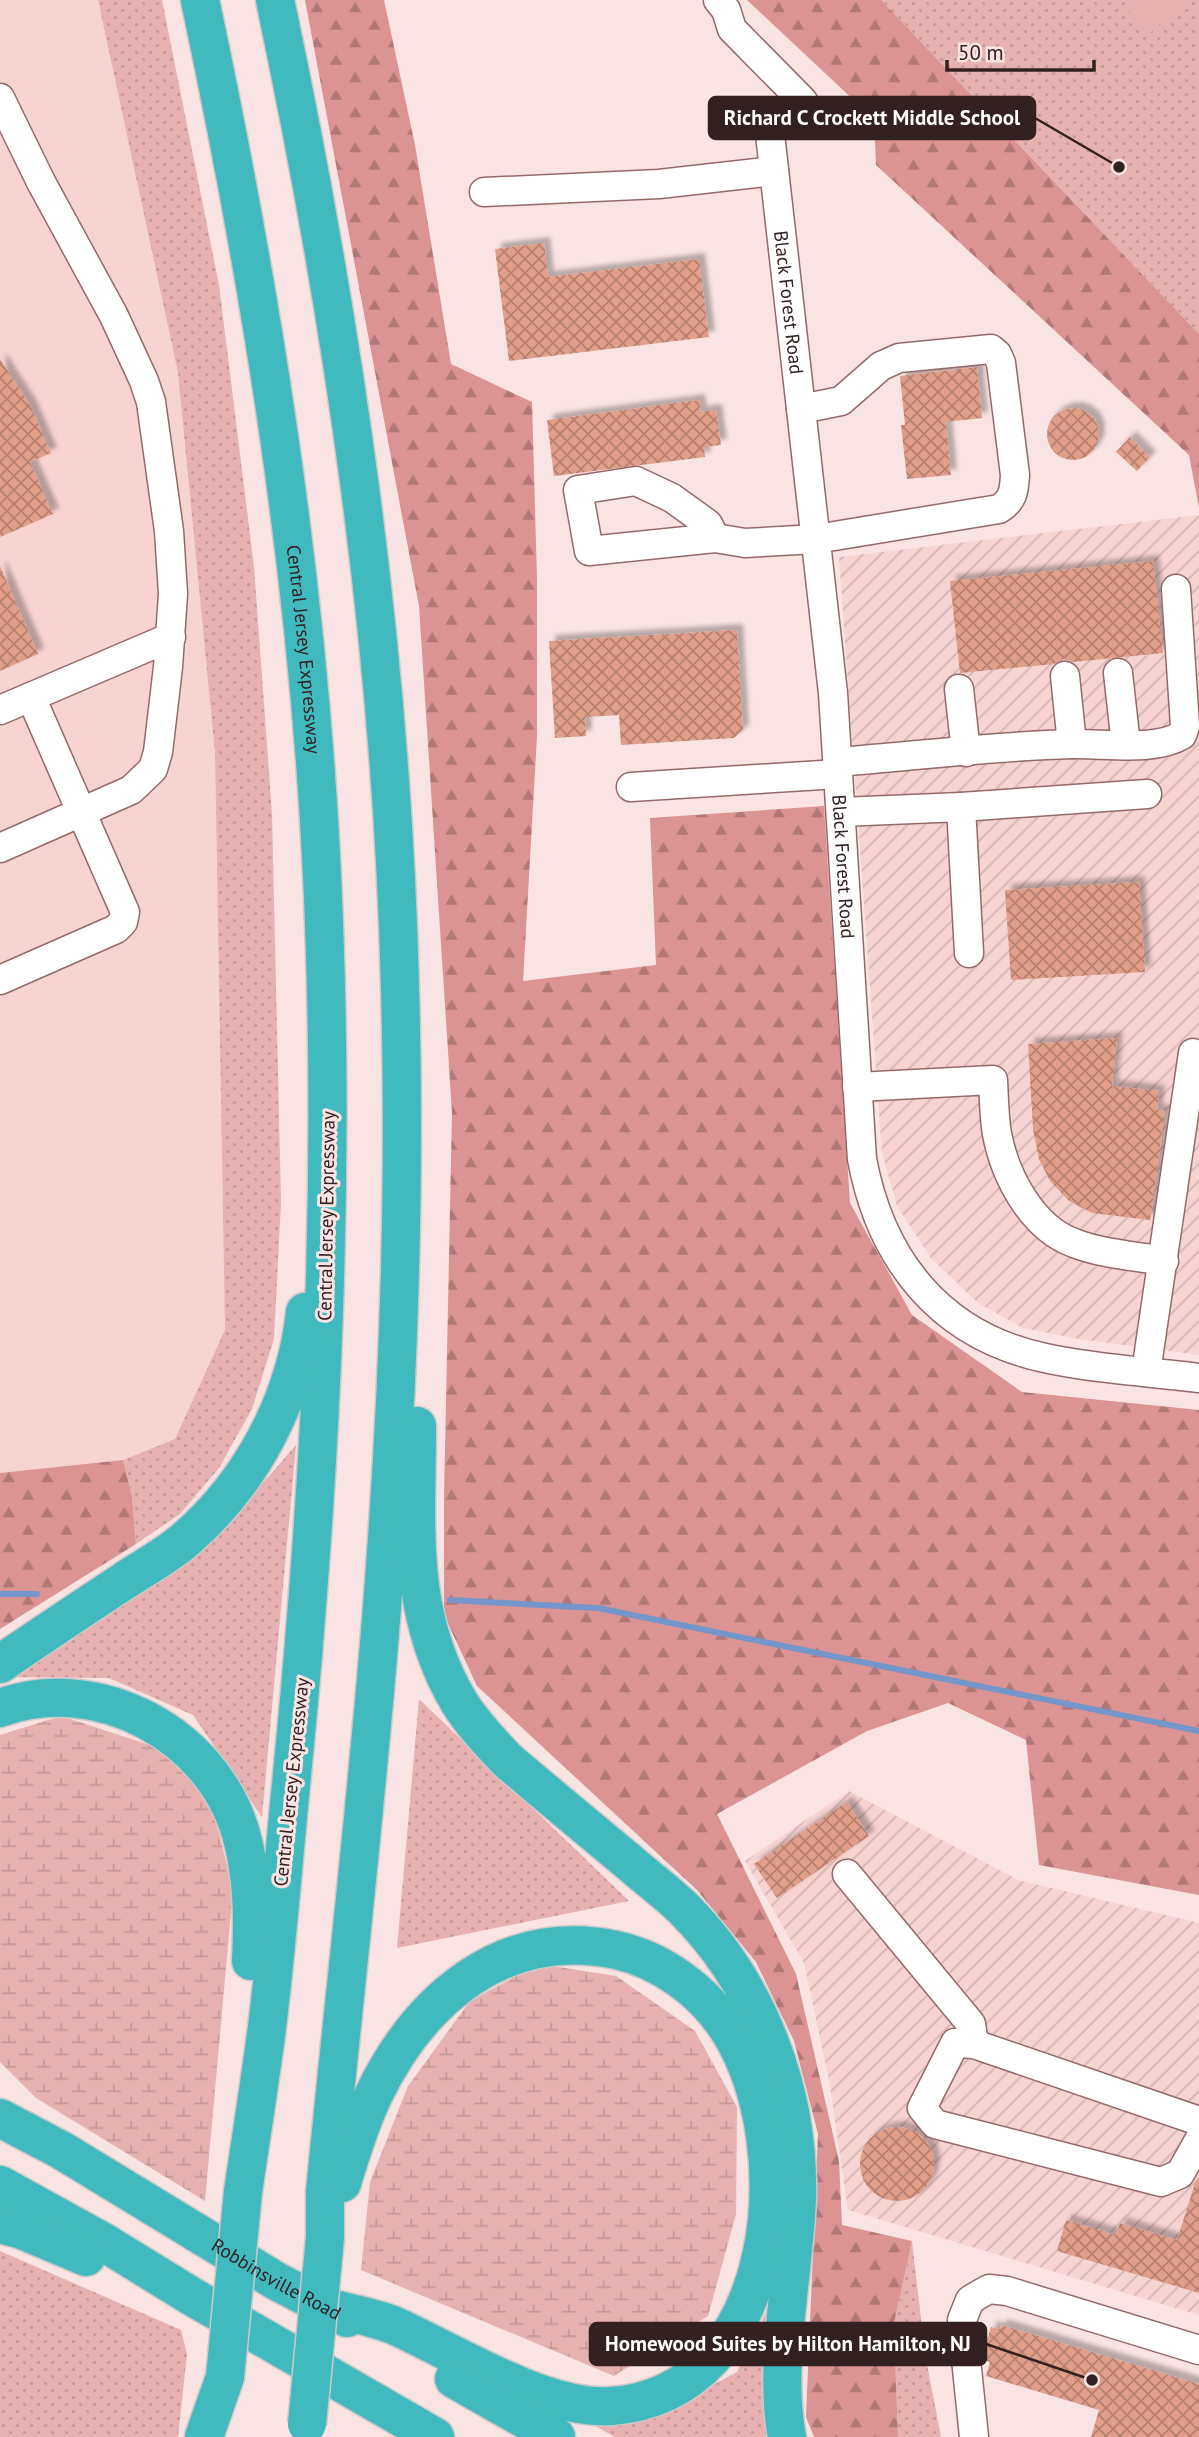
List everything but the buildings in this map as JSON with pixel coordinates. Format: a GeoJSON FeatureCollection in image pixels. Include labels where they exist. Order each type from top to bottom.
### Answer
{"type":"FeatureCollection","features":[{"type":"Feature","properties":{"kind":"highway","name":"Central Jersey Expressway"},"geometry":{"type":"LineString","coordinates":[[200,0],[247,232],[296,568],[311,711],[325,985],[327,1200],[316,1504],[267,2025],[243,2192],[225,2377],[225,2437]]}},
{"type":"Feature","properties":{"kind":"highway"},"geometry":{"type":"LineString","coordinates":[[275,0],[322,233],[347,393],[369,560],[385,719],[418,1334],[417,1566],[421,1600],[428,1633],[442,1670],[460,1704],[484,1735],[507,1760],[685,1909],[712,1941],[757,2011],[785,2090],[793,2131],[796,2167],[796,2221],[782,2382],[787,2437]]}},
{"type":"Feature","properties":{"kind":"highway"},"geometry":{"type":"LineString","coordinates":[[0,1664],[185,1541],[240,1480],[261,1448],[278,1414],[304,1329],[325,985]]}},
{"type":"Feature","properties":{"kind":"highway"},"geometry":{"type":"LineString","coordinates":[[306,2433],[325,2238],[325,2192],[382,1611],[394,1419],[401,1201],[400,988]]}},
{"type":"Feature","properties":{"kind":"highway"},"geometry":{"type":"LineString","coordinates":[[0,1708],[32,1699],[61,1698],[94,1701],[122,1708],[151,1721],[176,1738],[206,1769],[230,1805],[241,1833],[247,1863],[253,1926],[243,2192]]}},
{"type":"Feature","properties":{"kind":"highway"},"geometry":{"type":"LineString","coordinates":[[325,2238],[358,2130],[374,2094],[397,2054],[421,2022],[451,1990],[477,1971],[503,1958],[534,1949],[566,1945],[598,1946],[626,1952],[657,1965],[684,1982],[708,2003],[730,2031],[742,2056],[756,2093],[769,2171],[768,2211],[762,2250],[741,2318],[707,2363],[685,2381],[660,2395],[633,2404],[579,2404],[512,2381],[389,2323],[330,2308]]}},
{"type":"Feature","properties":{"kind":"highway"},"geometry":{"type":"LineString","coordinates":[[0,2095],[61,2150]]}},
{"type":"Feature","properties":{"kind":"highway","name":"Robbinsville Road"},"geometry":{"type":"LineString","coordinates":[[0,2118],[61,2150],[276,2281],[330,2308],[556,2437]]}},
{"type":"Feature","properties":{"kind":"highway"},"geometry":{"type":"LineString","coordinates":[[0,2185],[105,2243],[191,2296],[435,2437]]}},
{"type":"Feature","properties":{"kind":"highway"},"geometry":{"type":"LineString","coordinates":[[0,2224],[22,2230],[191,2296]]}},
{"type":"Feature","properties":{"kind":"highway"},"geometry":{"type":"LineString","coordinates":[[204,2437],[225,2377]]}},
{"type":"Feature","properties":{"kind":"street","name":"Black Forest Road"},"geometry":{"type":"LineString","coordinates":[[719,0],[726,10],[732,29],[803,101],[770,134],[833,693],[862,1159],[877,1218],[891,1247],[909,1274],[930,1298],[954,1318],[985,1337],[1046,1359],[1199,1378]]}},
{"type":"Feature","properties":{"kind":"street"},"geometry":{"type":"LineString","coordinates":[[0,98],[41,182],[114,316],[144,380],[151,402],[169,531],[173,594],[158,752],[153,769],[131,790],[0,848]]}},
{"type":"Feature","properties":{"kind":"street"},"geometry":{"type":"LineString","coordinates":[[484,192],[659,184],[774,171]]}},
{"type":"Feature","properties":{"kind":"street"},"geometry":{"type":"LineString","coordinates":[[715,538],[745,543],[816,539],[974,515],[999,509],[1009,503],[1014,492],[1015,475],[1001,363],[998,354],[990,349],[899,358],[881,366],[841,401],[801,409]]}},
{"type":"Feature","properties":{"kind":"street"},"geometry":{"type":"LineString","coordinates":[[631,787],[838,768],[966,752],[1072,744],[1171,742],[1182,735],[1185,726],[1176,589]]}},
{"type":"Feature","properties":{"kind":"street"},"geometry":{"type":"LineString","coordinates":[[0,710],[170,637]]}},
{"type":"Feature","properties":{"kind":"street"},"geometry":{"type":"LineString","coordinates":[[1118,673],[1125,745]]}},
{"type":"Feature","properties":{"kind":"street"},"geometry":{"type":"LineString","coordinates":[[1065,676],[1072,744]]}},
{"type":"Feature","properties":{"kind":"street"},"geometry":{"type":"LineString","coordinates":[[958,689],[966,752]]}},
{"type":"Feature","properties":{"kind":"street"},"geometry":{"type":"LineString","coordinates":[[0,980],[116,929],[123,922],[125,912],[31,697]]}},
{"type":"Feature","properties":{"kind":"street"},"geometry":{"type":"LineString","coordinates":[[841,812],[961,807],[1147,793]]}},
{"type":"Feature","properties":{"kind":"street"},"geometry":{"type":"LineString","coordinates":[[961,807],[969,953]]}},
{"type":"Feature","properties":{"kind":"street"},"geometry":{"type":"LineString","coordinates":[[1146,1372],[1193,1053]]}},
{"type":"Feature","properties":{"kind":"street"},"geometry":{"type":"LineString","coordinates":[[857,1087],[993,1080],[997,1133],[1006,1170],[1044,1226],[1072,1243],[1164,1261]]}},
{"type":"Feature","properties":{"kind":"street"},"geometry":{"type":"LineString","coordinates":[[847,1874],[971,2024],[974,2044]]}},
{"type":"Feature","properties":{"kind":"street"},"geometry":{"type":"LineString","coordinates":[[1199,2121],[974,2044],[955,2043],[922,2108],[936,2124],[1161,2182],[1180,2174],[1199,2140]]}},
{"type":"Feature","properties":{"kind":"street"},"geometry":{"type":"LineString","coordinates":[[974,2437],[962,2319],[970,2300],[989,2289],[1007,2291],[1199,2350]]}},
{"type":"Feature","properties":{"kind":"shaded area"},"geometry":{"type":"Polygon","coordinates":[[[0,0],[98,0],[178,373],[215,753],[225,1331],[175,1439],[123,1460],[0,1473],[0,0]]]}},
{"type":"Feature","properties":{"kind":"shaded area"},"geometry":{"type":"Polygon","coordinates":[[[1199,515],[1199,1355],[1079,1339],[1023,1328],[978,1303],[931,1258],[897,1206],[882,1153],[839,557],[1199,515]]]}},
{"type":"Feature","properties":{"kind":"shaded area"},"geometry":{"type":"Polygon","coordinates":[[[849,1791],[1018,1880],[1199,1923],[1199,2315],[848,2210],[830,2085],[804,1963],[745,1861],[849,1791]]]}},
{"type":"Feature","properties":{"kind":"green space"},"geometry":{"type":"Polygon","coordinates":[[[98,0],[162,0],[219,285],[254,567],[272,814],[281,1203],[274,1339],[252,1409],[219,1468],[180,1514],[136,1544],[132,1496],[123,1460],[175,1439],[225,1330],[215,753],[178,373],[98,0]]]}},
{"type":"Feature","properties":{"kind":"green space"},"geometry":{"type":"Polygon","coordinates":[[[305,0],[384,0],[415,145],[451,364],[532,402],[537,579],[537,736],[523,981],[656,965],[650,818],[824,806],[850,1203],[912,1315],[1022,1392],[1199,1410],[1199,1895],[1039,1865],[1026,1740],[948,1703],[867,1731],[717,1814],[796,1974],[839,2161],[842,2225],[912,2241],[894,2323],[898,2437],[814,2437],[806,2417],[818,2134],[794,2041],[756,1962],[697,1890],[477,1686],[444,1615],[452,1113],[419,606],[305,0]]]}},
{"type":"Feature","properties":{"kind":"green space"},"geometry":{"type":"Polygon","coordinates":[[[747,0],[881,0],[1199,334],[1199,507],[1189,455],[876,165],[874,119],[747,0]]]}},
{"type":"Feature","properties":{"kind":"green space"},"geometry":{"type":"Polygon","coordinates":[[[881,0],[1199,0],[1199,334],[881,0]]]}},
{"type":"Feature","properties":{"kind":"green space"},"geometry":{"type":"Polygon","coordinates":[[[1123,0],[1191,0],[1146,36],[1123,0]]]}},
{"type":"Feature","properties":{"kind":"green space"},"geometry":{"type":"Polygon","coordinates":[[[296,1445],[262,1817],[193,1715],[109,1678],[1,1677],[199,1549],[296,1445]]]}},
{"type":"Feature","properties":{"kind":"green space"},"geometry":{"type":"Polygon","coordinates":[[[123,1460],[132,1496],[136,1544],[0,1629],[0,1473],[123,1460]]]}},
{"type":"Feature","properties":{"kind":"green space"},"geometry":{"type":"Polygon","coordinates":[[[419,1699],[629,1901],[397,1948],[419,1699]]]}},
{"type":"Feature","properties":{"kind":"green space"},"geometry":{"type":"Polygon","coordinates":[[[61,1716],[162,1749],[209,1792],[233,1890],[205,2201],[36,2098],[0,2062],[0,1735],[61,1716]]]}},
{"type":"Feature","properties":{"kind":"green space"},"geometry":{"type":"Polygon","coordinates":[[[539,1964],[616,1976],[695,2031],[737,2107],[736,2214],[708,2316],[614,2376],[361,2270],[370,2182],[408,2086],[470,2001],[539,1964]]]}},
{"type":"Feature","properties":{"kind":"green space"},"geometry":{"type":"Polygon","coordinates":[[[912,2241],[925,2354],[941,2437],[898,2437],[894,2323],[912,2241]]]}},
{"type":"Feature","properties":{"kind":"green space"},"geometry":{"type":"Polygon","coordinates":[[[0,2251],[181,2330],[187,2354],[178,2437],[0,2437],[0,2251]]]}},
{"type":"Feature","properties":{"kind":"green space"},"geometry":{"type":"Polygon","coordinates":[[[781,2282],[778,2437],[615,2437],[583,2419],[662,2412],[737,2372],[781,2282]]]}},
{"type":"Feature","properties":{"kind":"waterway"},"geometry":{"type":"LineString","coordinates":[[0,1594],[37,1594]]}},
{"type":"Feature","properties":{"kind":"waterway"},"geometry":{"type":"LineString","coordinates":[[450,1600],[598,1608],[1199,1731]]}},
{"type":"Feature","properties":{"kind":"place","name":"Richard C Crockett Middle School"},"geometry":{"type":"Point","coordinates":[1119,167]}},
{"type":"Feature","properties":{"kind":"place","name":"Homewood Suites by Hilton Hamilton, NJ"},"geometry":{"type":"Point","coordinates":[1092,2380]}}]}
